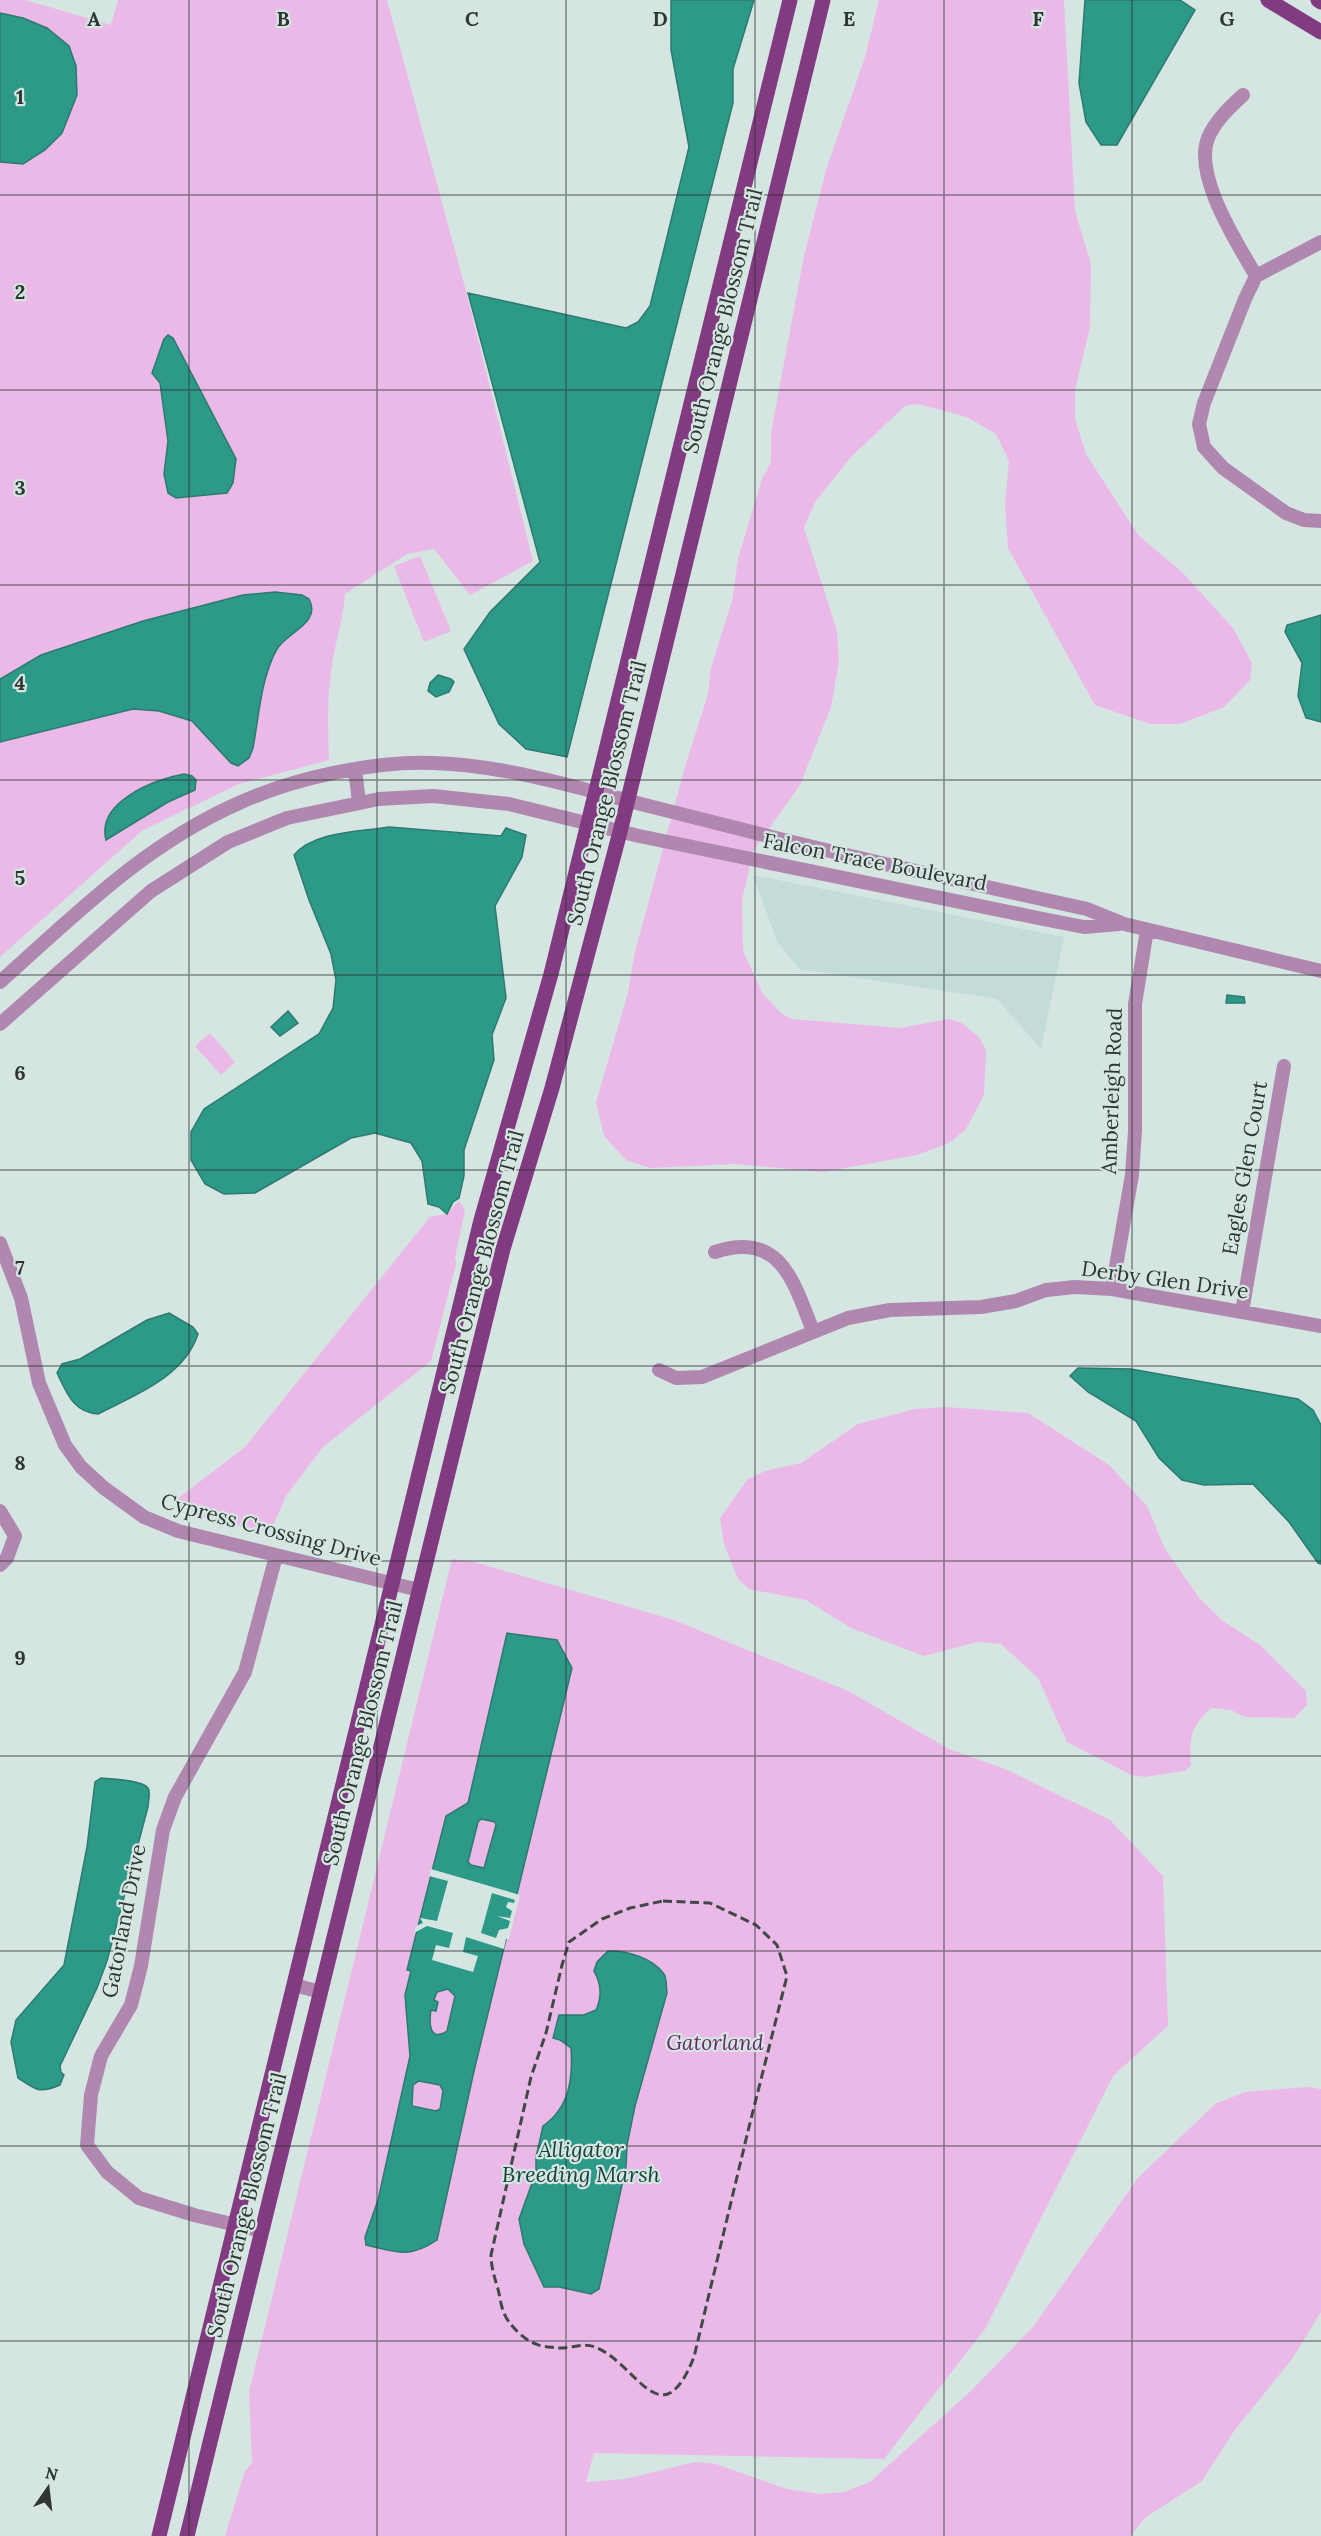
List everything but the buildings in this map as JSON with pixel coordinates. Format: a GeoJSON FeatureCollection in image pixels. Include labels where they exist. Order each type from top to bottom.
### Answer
{"type":"FeatureCollection","features":[{"type":"Feature","properties":{"kind":"main road","name":"South Orange Blossom Trail"},"geometry":{"type":"LineString","coordinates":[[159,2536],[482,1220],[551,974],[790,0]]}},
{"type":"Feature","properties":{"kind":"main road","name":"South Orange Blossom Trail"},"geometry":{"type":"LineString","coordinates":[[187,2536],[503,1249],[555,1078],[620,832],[823,0]]}},
{"type":"Feature","properties":{"kind":"main road"},"geometry":{"type":"LineString","coordinates":[[1268,0],[1321,32]]}},
{"type":"Feature","properties":{"kind":"street"},"geometry":{"type":"LineString","coordinates":[[1243,95],[1224,112],[1207,140],[1206,172],[1218,207],[1257,276]]}},
{"type":"Feature","properties":{"kind":"street"},"geometry":{"type":"LineString","coordinates":[[1321,242],[1257,276],[1245,299],[1204,403],[1199,424],[1204,447],[1223,468],[1286,513],[1305,520],[1321,521]]}},
{"type":"Feature","properties":{"kind":"street","name":"Falcon Trace Boulevard"},"geometry":{"type":"LineString","coordinates":[[0,982],[129,868],[192,826],[241,802],[296,784],[355,769],[431,763],[475,766],[596,792],[839,854],[1087,909],[1124,924],[1321,971]]}},
{"type":"Feature","properties":{"kind":"street"},"geometry":{"type":"LineString","coordinates":[[355,769],[359,802]]}},
{"type":"Feature","properties":{"kind":"street","name":"Falcon Trace Boulevard"},"geometry":{"type":"LineString","coordinates":[[0,1024],[151,891],[228,842],[287,818],[359,802],[433,796],[509,804],[620,832],[1084,927],[1124,924]]}},
{"type":"Feature","properties":{"kind":"street","name":"Amberleigh Road"},"geometry":{"type":"LineString","coordinates":[[1112,1289],[1132,1175],[1135,1131],[1130,1003],[1147,930]]}},
{"type":"Feature","properties":{"kind":"street","name":"Eagles Glen Court"},"geometry":{"type":"LineString","coordinates":[[1242,1312],[1284,1066]]}},
{"type":"Feature","properties":{"kind":"street","name":"Cypress Crossing Drive"},"geometry":{"type":"LineString","coordinates":[[0,1243],[21,1298],[39,1383],[65,1444],[81,1467],[104,1488],[144,1517],[178,1532],[420,1590]]}},
{"type":"Feature","properties":{"kind":"street"},"geometry":{"type":"LineString","coordinates":[[715,1252],[734,1246],[772,1255],[783,1264],[792,1277],[813,1331]]}},
{"type":"Feature","properties":{"kind":"street","name":"Derby Glen Drive"},"geometry":{"type":"LineString","coordinates":[[659,1370],[676,1378],[702,1377],[848,1318],[890,1310],[981,1306],[1016,1301],[1046,1290],[1075,1287],[1112,1289],[1321,1326]]}},
{"type":"Feature","properties":{"kind":"street"},"geometry":{"type":"LineString","coordinates":[[0,1510],[15,1536],[7,1558],[0,1565]]}},
{"type":"Feature","properties":{"kind":"street","name":"Gatorland Drive"},"geometry":{"type":"LineString","coordinates":[[262,2231],[139,2198],[107,2172],[87,2145],[91,2095],[101,2056],[131,2005],[141,1966],[164,1830],[175,1797],[245,1672],[276,1556]]}},
{"type":"Feature","properties":{"kind":"street"},"geometry":{"type":"LineString","coordinates":[[294,1985],[321,1992]]}},
{"type":"Feature","properties":{"kind":"shaded area"},"geometry":{"type":"Polygon","coordinates":[[[753,875],[1064,937],[1041,1049],[997,999],[799,969],[777,941],[753,875]]]}},
{"type":"Feature","properties":{"kind":"green space"},"geometry":{"type":"Polygon","coordinates":[[[0,0],[25,0],[111,25],[118,0],[387,0],[466,291],[533,561],[470,595],[434,549],[407,554],[345,594],[332,662],[328,716],[329,760],[239,784],[143,830],[0,957],[0,0]]]}},
{"type":"Feature","properties":{"kind":"green space"},"geometry":{"type":"Polygon","coordinates":[[[879,0],[1064,0],[1075,211],[1091,264],[1090,327],[1075,390],[1075,419],[1086,454],[1138,535],[1182,572],[1233,628],[1252,663],[1250,680],[1224,707],[1180,724],[1150,724],[1095,705],[1008,548],[1005,504],[1009,461],[996,434],[967,417],[918,404],[905,406],[851,457],[815,502],[804,528],[837,631],[839,661],[831,707],[800,785],[753,851],[742,900],[743,951],[763,994],[782,1014],[792,1019],[900,1028],[949,1019],[962,1023],[979,1037],[986,1051],[984,1095],[966,1129],[949,1143],[917,1155],[823,1172],[735,1164],[650,1168],[626,1160],[604,1136],[596,1102],[628,993],[634,956],[685,767],[708,694],[711,668],[732,601],[738,559],[762,479],[771,462],[771,433],[804,256],[826,170],[865,57],[879,0]]]}},
{"type":"Feature","properties":{"kind":"green space"},"geometry":{"type":"Polygon","coordinates":[[[420,556],[451,631],[424,642],[394,566],[420,556]]]}},
{"type":"Feature","properties":{"kind":"green space"},"geometry":{"type":"Polygon","coordinates":[[[210,1033],[235,1062],[221,1075],[195,1046],[210,1033]]]}},
{"type":"Feature","properties":{"kind":"green space"},"geometry":{"type":"Polygon","coordinates":[[[459,1201],[465,1210],[455,1257],[456,1264],[431,1361],[323,1447],[286,1496],[270,1532],[185,1514],[186,1505],[176,1500],[245,1447],[430,1217],[447,1214],[459,1201]]]}},
{"type":"Feature","properties":{"kind":"green space"},"geometry":{"type":"Polygon","coordinates":[[[946,1407],[1028,1413],[1109,1465],[1147,1506],[1165,1549],[1200,1599],[1223,1621],[1260,1645],[1306,1691],[1307,1705],[1294,1718],[1245,1717],[1231,1710],[1211,1708],[1192,1734],[1191,1766],[1184,1771],[1145,1777],[1131,1775],[1067,1742],[1038,1678],[1001,1644],[977,1642],[924,1656],[851,1628],[806,1600],[749,1589],[738,1579],[724,1544],[720,1518],[747,1480],[765,1471],[801,1463],[858,1424],[915,1409],[946,1407]]]}},
{"type":"Feature","properties":{"kind":"green space","name":"Gatorland"},"geometry":{"type":"Polygon","coordinates":[[[452,1559],[474,1562],[674,1620],[848,1691],[949,1749],[1005,1769],[1110,1820],[1163,1876],[1168,2026],[1113,2076],[985,2329],[884,2459],[594,2453],[586,2482],[625,2479],[695,2462],[716,2464],[787,2489],[820,2494],[844,2492],[870,2482],[972,2390],[1033,2327],[1138,2178],[1215,2104],[1245,2092],[1307,2087],[1321,2089],[1321,2312],[1292,2359],[1234,2431],[1202,2481],[1146,2517],[1130,2536],[225,2536],[245,2471],[252,2463],[249,2392],[452,1559]]]}},
{"type":"Feature","properties":{"kind":"water"},"geometry":{"type":"Polygon","coordinates":[[[671,0],[754,0],[733,69],[733,103],[567,757],[526,749],[499,724],[464,649],[490,612],[540,562],[468,293],[626,328],[638,322],[650,306],[689,147],[671,50],[671,0]]]}},
{"type":"Feature","properties":{"kind":"water"},"geometry":{"type":"Polygon","coordinates":[[[1085,0],[1180,0],[1195,10],[1117,145],[1101,145],[1086,122],[1079,83],[1085,0]]]}},
{"type":"Feature","properties":{"kind":"water"},"geometry":{"type":"Polygon","coordinates":[[[0,13],[23,18],[47,28],[69,46],[76,66],[77,95],[62,133],[45,150],[23,164],[0,162],[0,13]]]}},
{"type":"Feature","properties":{"kind":"water"},"geometry":{"type":"Polygon","coordinates":[[[168,335],[173,338],[236,459],[233,483],[227,493],[176,498],[168,493],[164,474],[168,441],[160,383],[152,373],[164,339],[168,335]]]}},
{"type":"Feature","properties":{"kind":"water"},"geometry":{"type":"Polygon","coordinates":[[[275,592],[302,595],[309,599],[312,607],[311,615],[302,627],[277,649],[264,684],[253,748],[249,758],[238,766],[231,763],[192,721],[159,711],[133,709],[0,742],[0,679],[41,655],[143,621],[243,595],[275,592]]]}},
{"type":"Feature","properties":{"kind":"water"},"geometry":{"type":"Polygon","coordinates":[[[1321,615],[1321,722],[1306,718],[1298,696],[1302,663],[1285,632],[1287,625],[1321,615]]]}},
{"type":"Feature","properties":{"kind":"water"},"geometry":{"type":"Polygon","coordinates":[[[438,675],[454,682],[449,692],[436,697],[428,691],[430,683],[438,675]]]}},
{"type":"Feature","properties":{"kind":"water"},"geometry":{"type":"Polygon","coordinates":[[[184,774],[196,780],[195,790],[168,802],[106,840],[105,826],[110,814],[119,804],[144,787],[184,774]]]}},
{"type":"Feature","properties":{"kind":"water"},"geometry":{"type":"Polygon","coordinates":[[[389,827],[501,836],[506,828],[526,835],[522,857],[495,906],[506,998],[492,1035],[494,1060],[464,1150],[464,1176],[459,1198],[453,1202],[447,1214],[439,1207],[428,1204],[422,1161],[411,1143],[375,1133],[351,1138],[255,1193],[224,1194],[205,1184],[191,1160],[191,1132],[204,1109],[319,1034],[333,1008],[336,980],[331,954],[294,855],[313,841],[325,837],[389,827]]]}},
{"type":"Feature","properties":{"kind":"water"},"geometry":{"type":"Polygon","coordinates":[[[1227,995],[1244,997],[1245,1003],[1226,1003],[1227,995]]]}},
{"type":"Feature","properties":{"kind":"water"},"geometry":{"type":"Polygon","coordinates":[[[288,1011],[298,1023],[280,1036],[271,1027],[288,1011]]]}},
{"type":"Feature","properties":{"kind":"water"},"geometry":{"type":"Polygon","coordinates":[[[169,1313],[193,1327],[198,1334],[182,1362],[170,1373],[142,1392],[98,1414],[82,1410],[72,1400],[57,1373],[62,1364],[80,1359],[147,1320],[169,1313]]]}},
{"type":"Feature","properties":{"kind":"water"},"geometry":{"type":"Polygon","coordinates":[[[1078,1368],[1131,1369],[1298,1399],[1313,1410],[1321,1425],[1321,1564],[1289,1522],[1253,1484],[1204,1485],[1182,1480],[1159,1458],[1136,1421],[1088,1392],[1070,1376],[1078,1368]]]}},
{"type":"Feature","properties":{"kind":"water"},"geometry":{"type":"Polygon","coordinates":[[[507,1633],[557,1640],[572,1668],[474,2071],[437,2240],[418,2250],[395,2252],[366,2245],[365,2237],[378,2200],[410,2056],[405,1995],[411,1971],[407,1970],[446,1816],[468,1803],[507,1633]],[[481,1819],[478,1822],[468,1862],[484,1868],[496,1825],[495,1822],[481,1819]],[[448,1989],[437,1992],[434,2000],[438,2002],[436,2011],[431,2010],[430,2020],[434,2033],[441,2034],[447,2031],[455,1996],[448,1989]],[[419,2081],[413,2085],[412,2106],[436,2111],[440,2109],[443,2091],[440,2085],[419,2081]]]}},
{"type":"Feature","properties":{"kind":"water"},"geometry":{"type":"Polygon","coordinates":[[[101,1778],[126,1780],[145,1785],[149,1792],[148,1807],[107,1961],[97,1988],[60,2066],[64,2075],[60,2085],[42,2090],[18,2078],[11,2042],[16,2020],[64,1965],[87,1847],[95,1782],[101,1778]]]}},
{"type":"Feature","properties":{"kind":"water","name":"Alligator Breeding Marsh"},"geometry":{"type":"Polygon","coordinates":[[[608,1951],[623,1952],[646,1959],[659,1968],[665,1976],[667,1993],[635,2106],[627,2145],[626,2167],[599,2289],[591,2294],[559,2287],[544,2287],[524,2244],[519,2219],[536,2172],[536,2157],[543,2126],[559,2110],[570,2081],[571,2048],[553,2038],[559,2015],[584,2015],[596,2010],[600,1990],[594,1971],[597,1962],[608,1951]]]}},
{"type":"Feature","properties":{"kind":"pier"},"geometry":{"type":"Polygon","coordinates":[[[431,1869],[520,1895],[509,1939],[506,1939],[504,1949],[466,1937],[463,1952],[478,1956],[473,1972],[432,1960],[436,1945],[449,1948],[453,1933],[427,1926],[414,1933],[416,1926],[423,1923],[420,1918],[437,1921],[448,1881],[429,1876],[431,1869]],[[492,1893],[481,1933],[496,1938],[499,1930],[508,1928],[510,1921],[497,1916],[510,1918],[512,1911],[506,1907],[508,1902],[514,1903],[515,1900],[492,1893]]]}},
{"type":"Feature","properties":{"kind":"railway"},"geometry":{"type":"LineString","coordinates":[[663,1901],[710,1903],[756,1925],[777,1945],[787,1976],[694,2357],[682,2381],[671,2393],[659,2395],[648,2389],[610,2355],[595,2347],[586,2345],[563,2348],[538,2345],[517,2331],[503,2310],[491,2255],[531,2077],[546,2033],[569,1942],[602,1919],[630,1908],[663,1901]]}}]}
